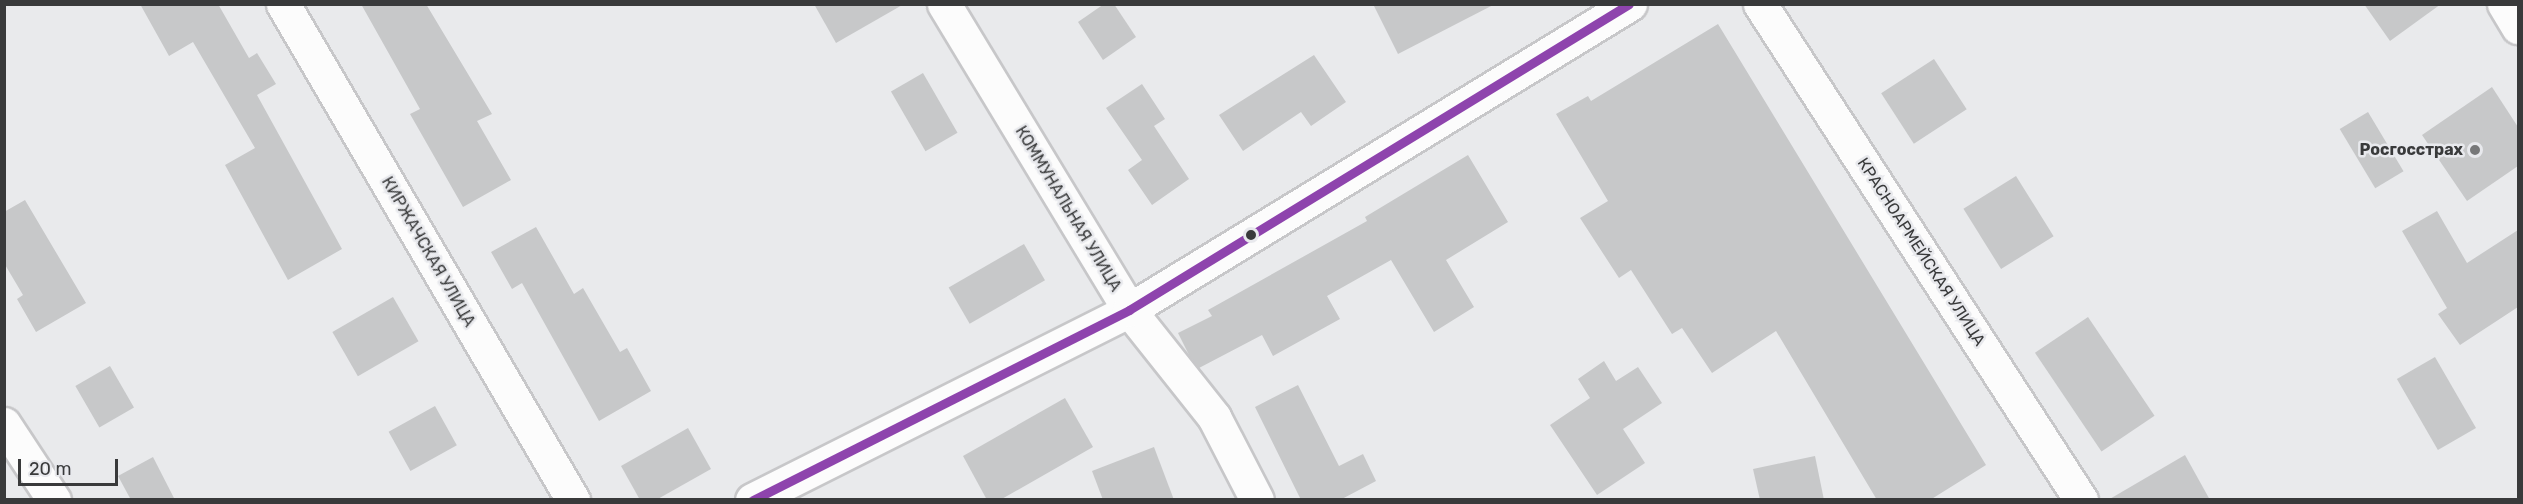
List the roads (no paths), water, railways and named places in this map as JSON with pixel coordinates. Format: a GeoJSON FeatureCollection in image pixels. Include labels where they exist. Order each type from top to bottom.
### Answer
{"type":"FeatureCollection","features":[{"type":"Feature","properties":{"kind":"street","name":"КИРЖАЧСКАЯ УЛИЦА"},"geometry":{"type":"LineString","coordinates":[[282,4],[573,500]]}},
{"type":"Feature","properties":{"kind":"street","name":"КОММУНАЛЬНАЯ УЛИЦА"},"geometry":{"type":"LineString","coordinates":[[944,4],[1129,310],[1214,417],[1257,500]]}},
{"type":"Feature","properties":{"kind":"street"},"geometry":{"type":"LineString","coordinates":[[752,500],[1129,310],[1630,4]]}},
{"type":"Feature","properties":{"kind":"street","name":"КРАСНОАРМЕЙСКАЯ УЛИЦА"},"geometry":{"type":"LineString","coordinates":[[1760,4],[2081,500]]}},
{"type":"Feature","properties":{"kind":"street"},"geometry":{"type":"LineString","coordinates":[[2504,4],[2518,27]]}},
{"type":"Feature","properties":{"kind":"street"},"geometry":{"type":"LineString","coordinates":[[4,424],[54,500]]}},
{"type":"Feature","properties":{"kind":"place","name":"Росгосстрах"},"geometry":{"type":"Point","coordinates":[2475,150]}}]}
